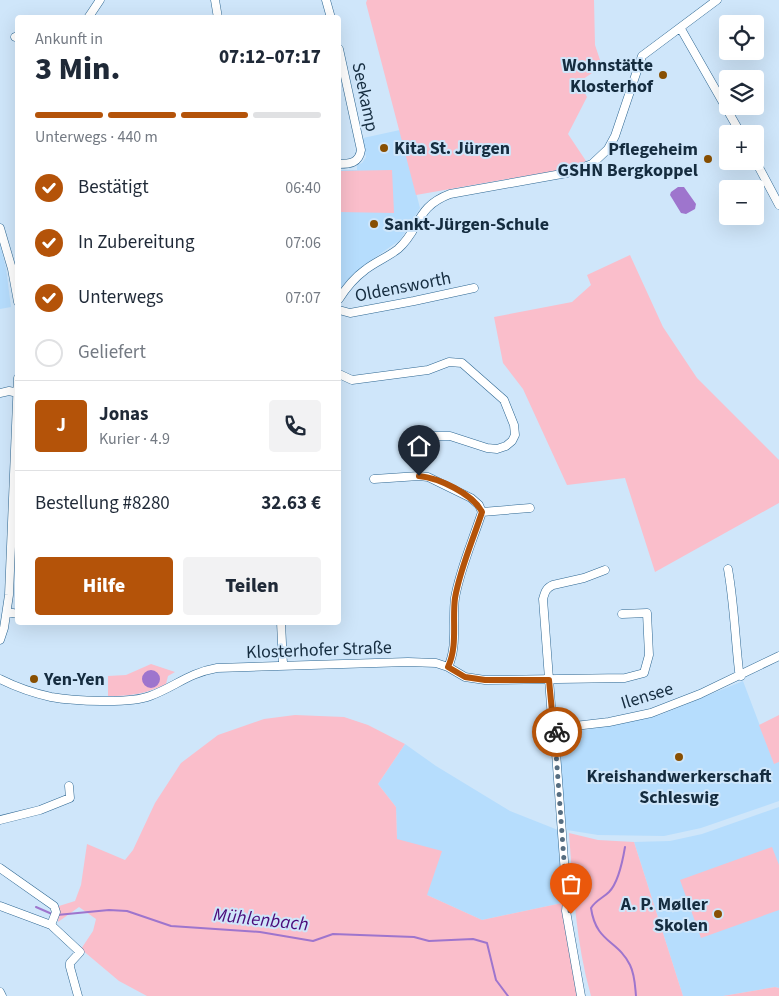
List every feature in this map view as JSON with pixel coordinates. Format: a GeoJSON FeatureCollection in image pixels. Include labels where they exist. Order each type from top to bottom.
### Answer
{"type":"FeatureCollection","features":[{"type":"Feature","properties":{"kind":"street"},"geometry":{"type":"LineString","coordinates":[[90,15],[100,0]]}},
{"type":"Feature","properties":{"kind":"street"},"geometry":{"type":"LineString","coordinates":[[215,0],[218,15]]}},
{"type":"Feature","properties":{"kind":"street"},"geometry":{"type":"LineString","coordinates":[[326,0],[330,15]]}},
{"type":"Feature","properties":{"kind":"street"},"geometry":{"type":"LineString","coordinates":[[341,296],[355,278],[399,248],[428,206],[438,199],[450,194],[567,173],[592,164],[608,148],[615,136],[642,56],[681,29],[717,0]]}},
{"type":"Feature","properties":{"kind":"street"},"geometry":{"type":"LineString","coordinates":[[681,29],[736,125]]}},
{"type":"Feature","properties":{"kind":"street","name":"Seekamp"},"geometry":{"type":"LineString","coordinates":[[341,58],[361,150],[360,156],[356,161],[351,164],[341,164]]}},
{"type":"Feature","properties":{"kind":"street"},"geometry":{"type":"LineString","coordinates":[[760,170],[779,205]]}},
{"type":"Feature","properties":{"kind":"street"},"geometry":{"type":"LineString","coordinates":[[0,228],[15,286]]}},
{"type":"Feature","properties":{"kind":"street","name":"Oldensworth"},"geometry":{"type":"LineString","coordinates":[[341,311],[350,313],[358,312],[474,288]]}},
{"type":"Feature","properties":{"kind":"street"},"geometry":{"type":"LineString","coordinates":[[341,375],[352,380],[428,370],[449,362],[462,363],[504,400],[514,425],[515,435],[512,441],[497,450],[450,436],[435,436],[415,441]]}},
{"type":"Feature","properties":{"kind":"street"},"geometry":{"type":"LineString","coordinates":[[0,393],[15,392]]}},
{"type":"Feature","properties":{"kind":"street"},"geometry":{"type":"LineString","coordinates":[[0,640],[7,612],[15,440]]}},
{"type":"Feature","properties":{"kind":"street"},"geometry":{"type":"LineString","coordinates":[[374,479],[428,477],[471,498],[482,512],[458,584],[454,617],[454,652],[448,667]]}},
{"type":"Feature","properties":{"kind":"street"},"geometry":{"type":"LineString","coordinates":[[482,512],[530,508]]}},
{"type":"Feature","properties":{"kind":"street"},"geometry":{"type":"LineString","coordinates":[[728,569],[734,606],[734,625],[740,676]]}},
{"type":"Feature","properties":{"kind":"street"},"geometry":{"type":"LineString","coordinates":[[581,996],[566,912],[567,901],[555,739],[555,734],[558,730],[553,722],[543,599],[544,593],[553,585],[584,578],[605,570]]}},
{"type":"Feature","properties":{"kind":"street"},"geometry":{"type":"LineString","coordinates":[[9,585],[15,584]]}},
{"type":"Feature","properties":{"kind":"street"},"geometry":{"type":"LineString","coordinates":[[7,612],[15,613]]}},
{"type":"Feature","properties":{"kind":"street","name":"Klosterhofer Straße"},"geometry":{"type":"LineString","coordinates":[[0,680],[52,697],[112,701],[136,700],[155,694],[201,670],[283,665],[408,662],[436,664],[448,667],[465,677],[485,680],[625,678],[644,673],[649,655],[647,613],[622,614]]}},
{"type":"Feature","properties":{"kind":"street"},"geometry":{"type":"LineString","coordinates":[[280,625],[283,665]]}},
{"type":"Feature","properties":{"kind":"street","name":"Ilensee"},"geometry":{"type":"LineString","coordinates":[[558,730],[566,727],[609,722],[645,715],[700,694],[779,656]]}},
{"type":"Feature","properties":{"kind":"street"},"geometry":{"type":"LineString","coordinates":[[0,820],[56,805],[70,798],[69,786]]}},
{"type":"Feature","properties":{"kind":"street"},"geometry":{"type":"LineString","coordinates":[[0,868],[54,906],[54,919]]}},
{"type":"Feature","properties":{"kind":"street"},"geometry":{"type":"LineString","coordinates":[[567,901],[586,996]]}},
{"type":"Feature","properties":{"kind":"street"},"geometry":{"type":"LineString","coordinates":[[0,906],[54,919],[80,952],[70,963],[78,996]]}},
{"type":"Feature","properties":{"kind":"street"},"geometry":{"type":"LineString","coordinates":[[0,992],[2,996]]}},
{"type":"Feature","properties":{"kind":"shaded area"},"geometry":{"type":"Polygon","coordinates":[[[367,0],[594,0],[595,45],[602,66],[579,82],[587,97],[568,134],[586,161],[565,169],[416,195],[366,3],[367,0]]]}},
{"type":"Feature","properties":{"kind":"shaded area","name":"Sankt-Jürgen-Schule"},"geometry":{"type":"Polygon","coordinates":[[[400,130],[420,208],[400,240],[363,266],[341,290],[341,170],[357,170],[357,165],[362,163],[366,157],[363,138],[400,130]]]}},
{"type":"Feature","properties":{"kind":"shaded area"},"geometry":{"type":"Polygon","coordinates":[[[392,170],[394,213],[341,212],[341,171],[392,170]]]}},
{"type":"Feature","properties":{"kind":"shaded area"},"geometry":{"type":"Polygon","coordinates":[[[678,187],[684,187],[696,204],[695,209],[686,214],[681,213],[670,195],[678,187]]]}},
{"type":"Feature","properties":{"kind":"shaded area"},"geometry":{"type":"Polygon","coordinates":[[[0,244],[6,268],[11,307],[0,309],[0,244]]]}},
{"type":"Feature","properties":{"kind":"shaded area"},"geometry":{"type":"Polygon","coordinates":[[[630,255],[663,327],[697,378],[779,460],[779,503],[655,572],[625,478],[567,485],[523,389],[503,363],[494,317],[572,302],[591,285],[587,275],[630,255]]]}},
{"type":"Feature","properties":{"kind":"shaded area"},"geometry":{"type":"Polygon","coordinates":[[[151,664],[175,672],[168,676],[166,684],[151,690],[131,695],[108,696],[108,676],[126,675],[151,664]]]}},
{"type":"Feature","properties":{"kind":"shaded area"},"geometry":{"type":"Polygon","coordinates":[[[147,670],[155,670],[160,675],[158,686],[147,688],[142,683],[142,675],[147,670]]]}},
{"type":"Feature","properties":{"kind":"shaded area"},"geometry":{"type":"Polygon","coordinates":[[[743,681],[774,763],[779,762],[779,801],[701,828],[664,836],[598,835],[567,830],[559,745],[564,737],[570,733],[660,715],[743,681]]]}},
{"type":"Feature","properties":{"kind":"shaded area"},"geometry":{"type":"Polygon","coordinates":[[[295,715],[344,717],[368,725],[405,744],[378,784],[396,807],[397,839],[442,851],[427,895],[482,920],[562,903],[577,996],[147,996],[119,981],[81,949],[93,931],[96,919],[79,907],[58,922],[59,906],[75,901],[81,885],[87,844],[125,860],[133,850],[155,803],[181,763],[218,735],[264,719],[295,715]]]}},
{"type":"Feature","properties":{"kind":"shaded area"},"geometry":{"type":"Polygon","coordinates":[[[779,715],[779,762],[774,764],[759,725],[779,715]]]}},
{"type":"Feature","properties":{"kind":"shaded area"},"geometry":{"type":"Polygon","coordinates":[[[405,744],[436,766],[510,811],[558,830],[562,903],[482,920],[427,895],[397,839],[396,807],[378,784],[405,744]]]}},
{"type":"Feature","properties":{"kind":"shaded area","name":"A. P. Møller Skolen"},"geometry":{"type":"Polygon","coordinates":[[[779,807],[779,988],[775,987],[723,996],[683,996],[634,842],[670,841],[702,834],[779,807]]]}},
{"type":"Feature","properties":{"kind":"shaded area"},"geometry":{"type":"Polygon","coordinates":[[[569,833],[598,840],[634,842],[683,996],[591,996],[579,936],[569,833]]]}},
{"type":"Feature","properties":{"kind":"shaded area"},"geometry":{"type":"Polygon","coordinates":[[[772,847],[779,865],[779,910],[701,938],[680,880],[772,847]]]}},
{"type":"Feature","properties":{"kind":"shaded area"},"geometry":{"type":"Polygon","coordinates":[[[775,987],[779,988],[779,996],[723,996],[775,987]]]}},
{"type":"Feature","properties":{"kind":"waterway"},"geometry":{"type":"LineString","coordinates":[[625,847],[620,871],[615,883],[607,894],[591,908],[602,935],[620,950],[630,965],[634,977],[636,996]]}},
{"type":"Feature","properties":{"kind":"waterway","name":"Mühlenbach"},"geometry":{"type":"LineString","coordinates":[[36,907],[52,914]]}},
{"type":"Feature","properties":{"kind":"waterway","name":"Mühlenbach"},"geometry":{"type":"LineString","coordinates":[[57,915],[109,910],[127,911],[171,926],[260,932],[313,941],[333,934],[414,937],[429,941],[473,939],[487,943],[496,980],[508,996]]}},
{"type":"Feature","properties":{"kind":"way so far"},"geometry":{"type":"LineString","coordinates":[[557,732],[555,739],[567,901],[571,914]]}},
{"type":"Feature","properties":{"kind":"place","name":"Wohnstätte Klosterhof"},"geometry":{"type":"Point","coordinates":[663,75]}},
{"type":"Feature","properties":{"kind":"place","name":"Kita St. Jürgen"},"geometry":{"type":"Point","coordinates":[384,148]}},
{"type":"Feature","properties":{"kind":"place","name":"Pflegeheim GSHN Bergkoppel"},"geometry":{"type":"Point","coordinates":[708,159]}},
{"type":"Feature","properties":{"kind":"place","name":"Sankt-Jürgen-Schule"},"geometry":{"type":"Point","coordinates":[374,224]}},
{"type":"Feature","properties":{"kind":"place","name":"Yen-Yen"},"geometry":{"type":"Point","coordinates":[34,679]}},
{"type":"Feature","properties":{"kind":"place","name":"Kreishandwerkerschaft Schleswig"},"geometry":{"type":"Point","coordinates":[679,757]}},
{"type":"Feature","properties":{"kind":"place","name":"A. P. Møller Skolen"},"geometry":{"type":"Point","coordinates":[718,914]}},
{"type":"Feature","properties":{"kind":"route"},"geometry":{"type":"LineString","coordinates":[[419,476],[441,482],[471,498],[482,512],[458,584],[455,599],[454,652],[448,667],[465,677],[485,680],[549,680],[553,722],[558,730],[557,732]]}}]}
